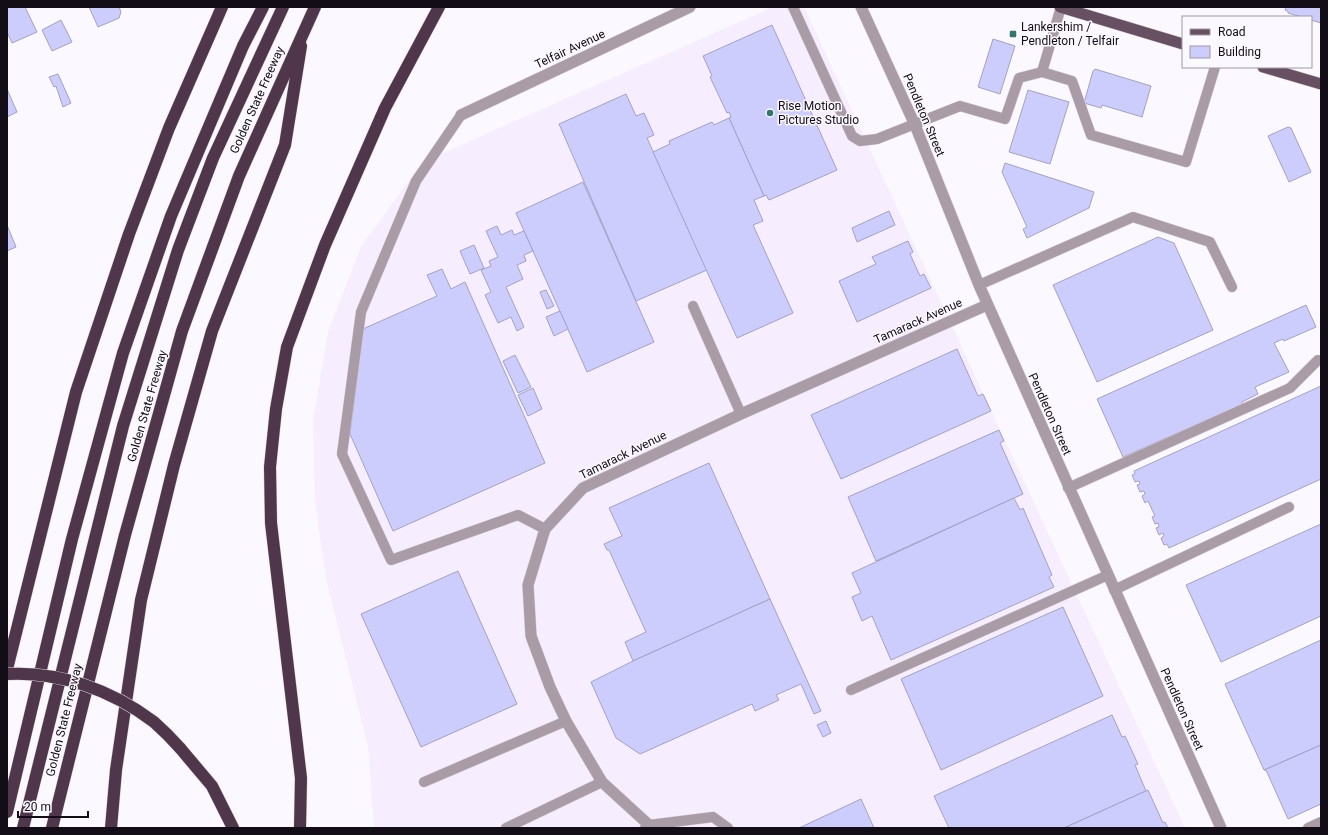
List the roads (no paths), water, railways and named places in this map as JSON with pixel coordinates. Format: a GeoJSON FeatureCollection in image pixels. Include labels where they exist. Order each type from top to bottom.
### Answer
{"type":"FeatureCollection","features":[{"type":"Feature","properties":{"kind":"highway"},"geometry":{"type":"LineString","coordinates":[[7,669],[76,392],[129,234],[166,135],[222,7]]}},
{"type":"Feature","properties":{"kind":"highway"},"geometry":{"type":"LineString","coordinates":[[7,812],[72,539],[123,353],[171,216],[243,46],[263,7]]}},
{"type":"Feature","properties":{"kind":"highway"},"geometry":{"type":"LineString","coordinates":[[23,828],[123,426],[178,250],[214,158],[283,7]]}},
{"type":"Feature","properties":{"kind":"highway","name":"Golden State Freeway"},"geometry":{"type":"LineString","coordinates":[[52,828],[125,535],[182,331],[239,176],[304,28],[315,7]]}},
{"type":"Feature","properties":{"kind":"highway"},"geometry":{"type":"LineString","coordinates":[[300,828],[301,778],[271,523],[270,467],[276,409],[287,347],[325,245],[385,108],[439,7]]}},
{"type":"Feature","properties":{"kind":"highway"},"geometry":{"type":"LineString","coordinates":[[111,828],[116,770],[145,585],[174,465],[212,331],[285,145],[304,28]]}},
{"type":"Feature","properties":{"kind":"highway"},"geometry":{"type":"LineString","coordinates":[[7,674],[21,673],[57,677],[92,687],[124,702],[154,722],[180,748],[212,786],[233,828]]}},
{"type":"Feature","properties":{"kind":"main road"},"geometry":{"type":"LineString","coordinates":[[1060,7],[1182,44]]}},
{"type":"Feature","properties":{"kind":"main road"},"geometry":{"type":"LineString","coordinates":[[1266,68],[1321,84]]}},
{"type":"Feature","properties":{"kind":"street","name":"Telfair Avenue"},"geometry":{"type":"LineString","coordinates":[[461,115],[690,7]]}},
{"type":"Feature","properties":{"kind":"street","name":"Pendleton Street"},"geometry":{"type":"LineString","coordinates":[[862,7],[915,125],[987,305],[1221,828]]}},
{"type":"Feature","properties":{"kind":"street","name":"Tamarack Avenue"},"geometry":{"type":"LineString","coordinates":[[647,827],[602,782],[566,721],[550,687],[531,636],[528,585],[545,529],[583,488],[740,414],[987,305]]}},
{"type":"Feature","properties":{"kind":"lane"},"geometry":{"type":"LineString","coordinates":[[1042,72],[1060,7]]}},
{"type":"Feature","properties":{"kind":"lane"},"geometry":{"type":"LineString","coordinates":[[795,11],[852,136],[860,142],[877,139],[960,106],[1005,119],[1019,78],[1042,72],[1072,80],[1091,136],[1186,162],[1215,68]]}},
{"type":"Feature","properties":{"kind":"lane"},"geometry":{"type":"LineString","coordinates":[[461,115],[416,181],[361,312],[342,454],[391,560],[518,515],[545,529]]}},
{"type":"Feature","properties":{"kind":"lane"},"geometry":{"type":"LineString","coordinates":[[979,285],[1133,217],[1210,242],[1232,287]]}},
{"type":"Feature","properties":{"kind":"lane"},"geometry":{"type":"LineString","coordinates":[[693,306],[740,414]]}},
{"type":"Feature","properties":{"kind":"lane"},"geometry":{"type":"LineString","coordinates":[[1068,488],[1290,388],[1318,360]]}},
{"type":"Feature","properties":{"kind":"lane"},"geometry":{"type":"LineString","coordinates":[[1114,590],[1289,507]]}},
{"type":"Feature","properties":{"kind":"lane"},"geometry":{"type":"LineString","coordinates":[[851,690],[1108,575]]}},
{"type":"Feature","properties":{"kind":"lane"},"geometry":{"type":"LineString","coordinates":[[424,782],[566,721]]}},
{"type":"Feature","properties":{"kind":"lane"},"geometry":{"type":"LineString","coordinates":[[506,828],[602,782]]}},
{"type":"Feature","properties":{"kind":"lane"},"geometry":{"type":"LineString","coordinates":[[647,827],[713,817],[728,828]]}},
{"type":"Feature","properties":{"kind":"lane"},"geometry":{"type":"LineString","coordinates":[[1308,828],[1321,822]]}},
{"type":"Feature","properties":{"kind":"place","name":"Lankershim / Pendleton / Telfair"},"geometry":{"type":"Point","coordinates":[1013,34]}},
{"type":"Feature","properties":{"kind":"place","name":"Rise Motion Pictures Studio"},"geometry":{"type":"Point","coordinates":[770,113]}}]}
